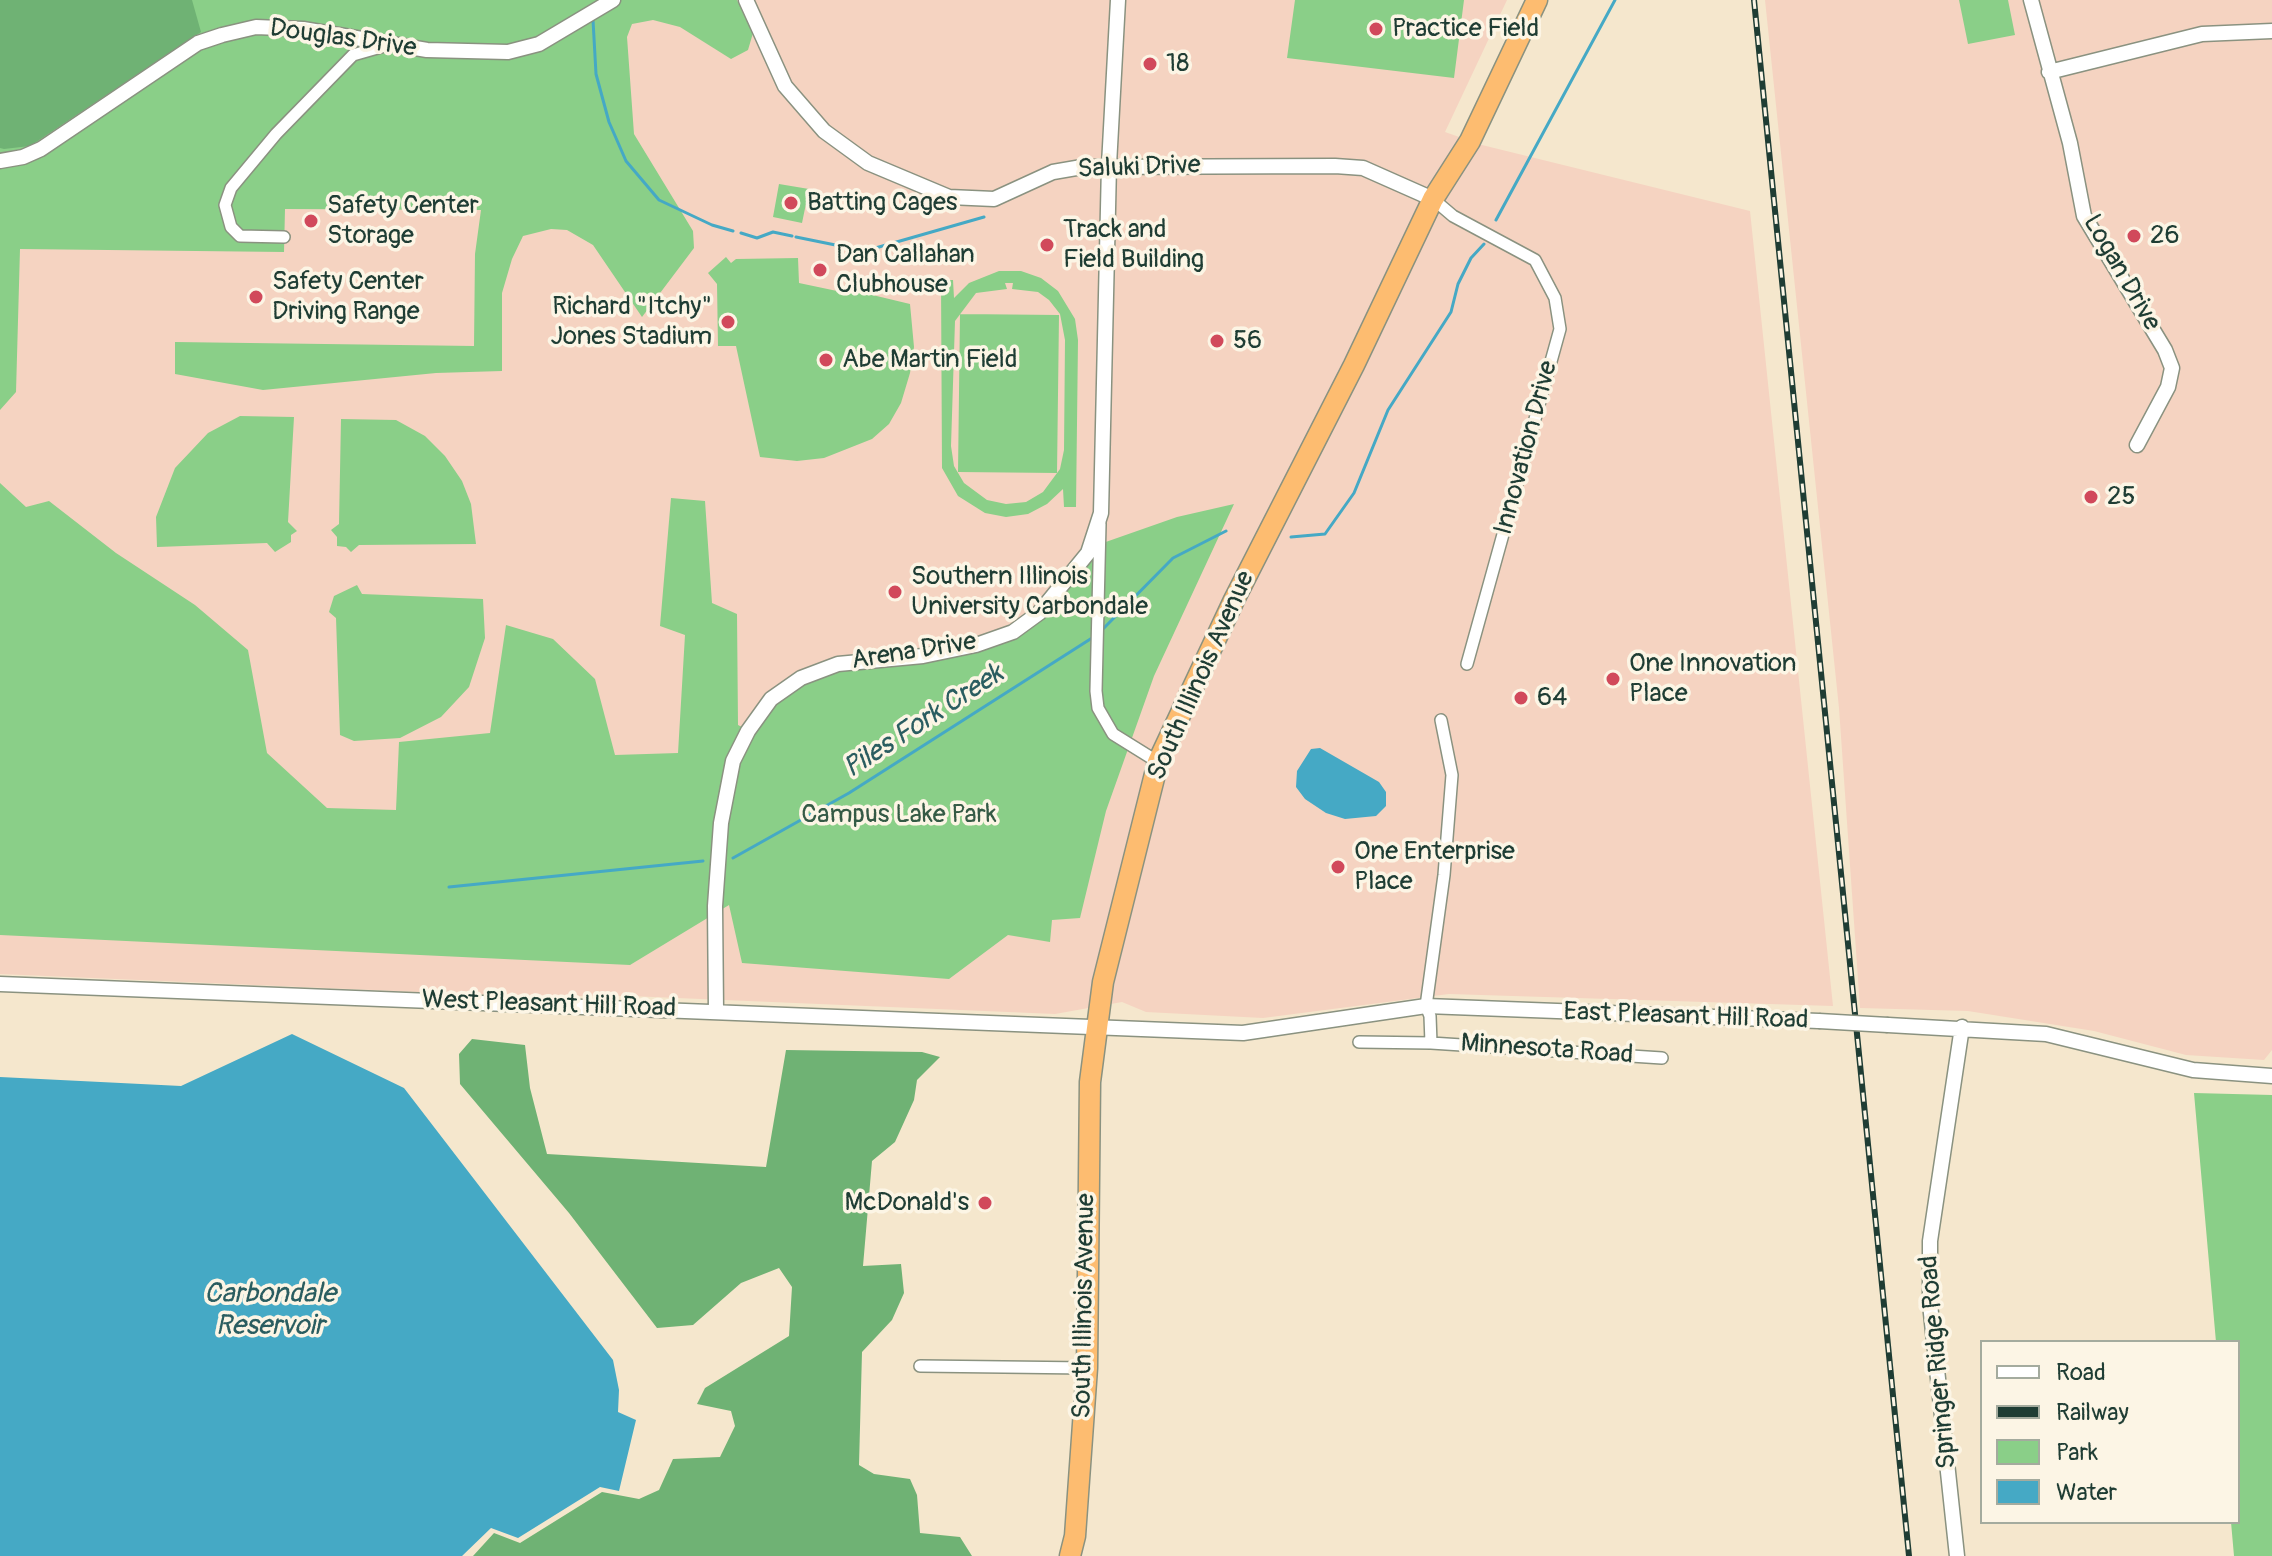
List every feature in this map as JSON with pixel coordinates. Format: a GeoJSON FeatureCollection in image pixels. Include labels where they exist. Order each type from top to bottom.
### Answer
{"type":"FeatureCollection","features":[{"type":"Feature","properties":{"kind":"highway","name":"South Illinois Avenue"},"geometry":{"type":"LineString","coordinates":[[1070,1556],[1075,1536],[1087,1368],[1087,1121],[1106,969],[1158,762],[1234,600],[1354,365],[1433,199],[1470,141],[1537,0]]}},
{"type":"Feature","properties":{"kind":"street","name":"Douglas Drive"},"geometry":{"type":"LineString","coordinates":[[0,161],[23,157],[41,149],[139,81],[210,38],[256,27],[303,29],[388,45],[465,53],[508,52],[539,44],[613,0]]}},
{"type":"Feature","properties":{"kind":"street","name":"Saluki Drive"},"geometry":{"type":"LineString","coordinates":[[746,0],[785,86],[849,153],[949,197],[980,201],[1006,196],[1053,172],[1109,165],[1363,168],[1433,199]]}},
{"type":"Feature","properties":{"kind":"street","name":"Arena Drive"},"geometry":{"type":"LineString","coordinates":[[716,1011],[715,906],[721,823],[733,761],[748,731],[771,699],[801,678],[838,664],[923,656],[976,645],[1013,632],[1039,613],[1088,553],[1101,513],[1109,165],[1118,0]]}},
{"type":"Feature","properties":{"kind":"street","name":"Logan Drive"},"geometry":{"type":"LineString","coordinates":[[2031,0],[2070,143],[2084,216],[2165,350],[2172,368],[2168,387],[2137,445]]}},
{"type":"Feature","properties":{"kind":"street"},"geometry":{"type":"LineString","coordinates":[[2049,72],[2202,34],[2272,31]]}},
{"type":"Feature","properties":{"kind":"street"},"geometry":{"type":"LineString","coordinates":[[284,237],[240,236],[231,227],[225,205],[231,188],[276,134],[353,55],[388,45]]}},
{"type":"Feature","properties":{"kind":"street","name":"Innovation Drive"},"geometry":{"type":"LineString","coordinates":[[1433,199],[1453,216],[1514,246],[1535,260],[1547,277],[1560,329],[1467,664]]}},
{"type":"Feature","properties":{"kind":"street"},"geometry":{"type":"LineString","coordinates":[[1101,513],[1098,708],[1113,734],[1158,762]]}},
{"type":"Feature","properties":{"kind":"street"},"geometry":{"type":"LineString","coordinates":[[1426,1006],[1444,875],[1452,775],[1441,720]]}},
{"type":"Feature","properties":{"kind":"street","name":"West Pleasant Hill Road"},"geometry":{"type":"LineString","coordinates":[[0,984],[1098,1028]]}},
{"type":"Feature","properties":{"kind":"street","name":"East Pleasant Hill Road"},"geometry":{"type":"LineString","coordinates":[[1098,1028],[1243,1033],[1426,1006],[1819,1021],[2046,1034],[2193,1070],[2272,1076]]}},
{"type":"Feature","properties":{"kind":"street","name":"Minnesota Road"},"geometry":{"type":"LineString","coordinates":[[1426,1006],[1430,1016],[1431,1043]]}},
{"type":"Feature","properties":{"kind":"street","name":"Springer Ridge Road"},"geometry":{"type":"LineString","coordinates":[[1957,1556],[1930,1304],[1930,1241],[1962,1027]]}},
{"type":"Feature","properties":{"kind":"street","name":"Minnesota Road"},"geometry":{"type":"LineString","coordinates":[[1359,1042],[1431,1043],[1662,1058]]}},
{"type":"Feature","properties":{"kind":"street"},"geometry":{"type":"LineString","coordinates":[[920,1366],[1087,1368]]}},
{"type":"Feature","properties":{"kind":"shaded area","name":"Southern Illinois University Carbondale"},"geometry":{"type":"Polygon","coordinates":[[[0,0],[1507,0],[1445,132],[1482,145],[1750,211],[1833,1006],[1449,994],[1263,1018],[1146,1012],[1122,1002],[1055,1014],[630,996],[512,996],[0,974],[0,0]]]}},
{"type":"Feature","properties":{"kind":"shaded area"},"geometry":{"type":"Polygon","coordinates":[[[1765,0],[2272,0],[2272,1050],[2264,1060],[2186,1055],[2094,1031],[1968,1011],[1860,1008],[1839,708],[1765,0]]]}},
{"type":"Feature","properties":{"kind":"green space"},"geometry":{"type":"Polygon","coordinates":[[[0,0],[737,0],[753,33],[748,50],[731,59],[680,27],[653,20],[632,24],[627,37],[634,134],[693,231],[694,248],[642,317],[593,245],[567,230],[551,229],[523,236],[512,259],[502,293],[502,371],[436,373],[263,390],[175,374],[175,342],[474,346],[475,254],[481,210],[285,209],[284,252],[20,249],[16,392],[0,410],[0,0]]]}},
{"type":"Feature","properties":{"kind":"green space"},"geometry":{"type":"Polygon","coordinates":[[[0,0],[192,0],[201,32],[30,146],[4,149],[0,148],[0,0]]]}},
{"type":"Feature","properties":{"kind":"green space","name":"Practice Field"},"geometry":{"type":"Polygon","coordinates":[[[1295,0],[1464,0],[1454,78],[1287,58],[1295,0]]]}},
{"type":"Feature","properties":{"kind":"green space"},"geometry":{"type":"Polygon","coordinates":[[[1959,0],[2008,0],[2015,35],[1968,44],[1959,0]]]}},
{"type":"Feature","properties":{"kind":"green space","name":"Batting Cages"},"geometry":{"type":"Polygon","coordinates":[[[779,184],[809,189],[802,223],[773,217],[779,184]]]}},
{"type":"Feature","properties":{"kind":"green space","name":"Abe Martin Field"},"geometry":{"type":"Polygon","coordinates":[[[726,257],[731,263],[736,259],[798,258],[799,283],[837,291],[839,287],[910,304],[914,347],[910,373],[901,403],[889,424],[872,439],[824,458],[797,461],[760,457],[736,346],[718,346],[717,284],[708,273],[726,257]]]}},
{"type":"Feature","properties":{"kind":"green space"},"geometry":{"type":"Polygon","coordinates":[[[999,271],[1021,271],[1041,278],[1058,291],[1075,319],[1078,340],[1076,507],[1064,507],[1063,489],[1047,504],[1028,514],[1006,517],[985,513],[958,496],[942,468],[941,280],[953,280],[954,298],[969,283],[999,271]],[[1005,283],[1007,289],[976,293],[955,321],[951,446],[954,466],[964,483],[987,500],[1006,504],[1026,502],[1043,492],[1060,469],[1064,450],[1065,340],[1060,314],[1038,292],[1012,289],[1013,283],[1005,283]]]}},
{"type":"Feature","properties":{"kind":"green space"},"geometry":{"type":"Polygon","coordinates":[[[960,314],[1059,315],[1057,473],[958,472],[960,314]]]}},
{"type":"Feature","properties":{"kind":"green space"},"geometry":{"type":"Polygon","coordinates":[[[240,416],[294,417],[288,522],[297,531],[291,535],[291,542],[275,552],[267,543],[157,547],[156,517],[175,468],[208,433],[240,416]]]}},
{"type":"Feature","properties":{"kind":"green space"},"geometry":{"type":"Polygon","coordinates":[[[341,419],[396,420],[425,436],[445,456],[462,481],[471,504],[476,544],[359,545],[351,552],[346,547],[337,546],[337,537],[331,530],[339,524],[341,419]]]}},
{"type":"Feature","properties":{"kind":"green space","name":"Campus Lake Park"},"geometry":{"type":"Polygon","coordinates":[[[0,483],[26,507],[49,501],[116,553],[195,605],[248,650],[267,753],[327,808],[396,810],[399,742],[490,733],[506,625],[553,639],[595,679],[615,755],[678,753],[685,635],[660,626],[671,498],[705,501],[712,603],[737,614],[738,725],[748,730],[801,678],[923,656],[1013,632],[1100,544],[1177,517],[1234,504],[1154,676],[1106,811],[1080,918],[1052,920],[1050,942],[1008,935],[949,979],[742,963],[729,905],[630,965],[0,935],[0,483]]]}},
{"type":"Feature","properties":{"kind":"green space"},"geometry":{"type":"Polygon","coordinates":[[[357,585],[362,594],[483,599],[485,638],[469,687],[441,717],[400,738],[354,741],[340,735],[336,618],[329,612],[334,596],[357,585]]]}},
{"type":"Feature","properties":{"kind":"green space"},"geometry":{"type":"Polygon","coordinates":[[[472,1039],[525,1045],[530,1088],[547,1154],[766,1167],[786,1050],[922,1052],[940,1057],[917,1080],[914,1100],[895,1142],[872,1161],[863,1266],[901,1264],[904,1293],[892,1320],[862,1352],[859,1465],[874,1474],[910,1479],[917,1495],[920,1533],[960,1537],[972,1556],[473,1556],[494,1533],[520,1543],[602,1492],[639,1499],[659,1490],[673,1459],[720,1457],[735,1426],[731,1411],[697,1404],[705,1388],[789,1336],[792,1287],[779,1268],[741,1283],[693,1325],[657,1328],[569,1213],[460,1084],[459,1054],[472,1039]]]}},
{"type":"Feature","properties":{"kind":"green space"},"geometry":{"type":"Polygon","coordinates":[[[2194,1093],[2272,1095],[2272,1556],[2234,1556],[2231,1524],[2240,1524],[2240,1340],[2216,1340],[2194,1093]]]}},
{"type":"Feature","properties":{"kind":"water"},"geometry":{"type":"Polygon","coordinates":[[[1320,748],[1379,782],[1386,792],[1386,806],[1376,816],[1345,819],[1326,813],[1305,799],[1296,787],[1297,771],[1311,749],[1320,748]]]}},
{"type":"Feature","properties":{"kind":"water","name":"Carbondale Reservoir"},"geometry":{"type":"Polygon","coordinates":[[[292,1034],[404,1088],[613,1360],[619,1390],[618,1412],[636,1420],[619,1491],[600,1487],[518,1538],[491,1528],[462,1556],[0,1556],[0,1077],[181,1086],[292,1034]]]}},
{"type":"Feature","properties":{"kind":"waterway","name":"Piles Fork Creek"},"geometry":{"type":"LineString","coordinates":[[1496,220],[1615,0]]}},
{"type":"Feature","properties":{"kind":"waterway"},"geometry":{"type":"LineString","coordinates":[[593,20],[596,74],[609,122],[626,161],[659,200],[712,225],[733,231]]}},
{"type":"Feature","properties":{"kind":"waterway"},"geometry":{"type":"LineString","coordinates":[[796,237],[865,251],[984,217]]}},
{"type":"Feature","properties":{"kind":"waterway"},"geometry":{"type":"LineString","coordinates":[[741,233],[757,238],[773,232],[792,236]]}},
{"type":"Feature","properties":{"kind":"waterway","name":"Piles Fork Creek"},"geometry":{"type":"LineString","coordinates":[[1291,537],[1325,534],[1354,493],[1388,410],[1451,312],[1458,284],[1471,258],[1484,244]]}},
{"type":"Feature","properties":{"kind":"waterway","name":"Piles Fork Creek"},"geometry":{"type":"LineString","coordinates":[[1102,630],[1173,558],[1226,531]]}},
{"type":"Feature","properties":{"kind":"waterway","name":"Piles Fork Creek"},"geometry":{"type":"LineString","coordinates":[[733,858],[849,793],[1092,638]]}},
{"type":"Feature","properties":{"kind":"waterway","name":"Piles Fork Creek"},"geometry":{"type":"LineString","coordinates":[[449,887],[703,861]]}},
{"type":"Feature","properties":{"kind":"railway"},"geometry":{"type":"LineString","coordinates":[[1754,0],[1909,1556]]}},
{"type":"Feature","properties":{"kind":"place","name":"Practice Field"},"geometry":{"type":"Point","coordinates":[1376,29]}},
{"type":"Feature","properties":{"kind":"place","name":"18"},"geometry":{"type":"Point","coordinates":[1150,64]}},
{"type":"Feature","properties":{"kind":"place","name":"Batting Cages"},"geometry":{"type":"Point","coordinates":[791,203]}},
{"type":"Feature","properties":{"kind":"place","name":"Safety Center Storage"},"geometry":{"type":"Point","coordinates":[311,221]}},
{"type":"Feature","properties":{"kind":"place","name":"26"},"geometry":{"type":"Point","coordinates":[2134,236]}},
{"type":"Feature","properties":{"kind":"place","name":"Track and Field Building"},"geometry":{"type":"Point","coordinates":[1047,245]}},
{"type":"Feature","properties":{"kind":"place","name":"Dan Callahan Clubhouse"},"geometry":{"type":"Point","coordinates":[820,270]}},
{"type":"Feature","properties":{"kind":"place","name":"Safety Center Driving Range"},"geometry":{"type":"Point","coordinates":[256,297]}},
{"type":"Feature","properties":{"kind":"place","name":"Richard \"Itchy\" Jones Stadium"},"geometry":{"type":"Point","coordinates":[728,322]}},
{"type":"Feature","properties":{"kind":"place","name":"56"},"geometry":{"type":"Point","coordinates":[1217,341]}},
{"type":"Feature","properties":{"kind":"place","name":"Abe Martin Field"},"geometry":{"type":"Point","coordinates":[826,360]}},
{"type":"Feature","properties":{"kind":"place","name":"25"},"geometry":{"type":"Point","coordinates":[2091,497]}},
{"type":"Feature","properties":{"kind":"place","name":"Southern Illinois University Carbondale"},"geometry":{"type":"Point","coordinates":[895,592]}},
{"type":"Feature","properties":{"kind":"place","name":"One Innovation Place"},"geometry":{"type":"Point","coordinates":[1613,679]}},
{"type":"Feature","properties":{"kind":"place","name":"64"},"geometry":{"type":"Point","coordinates":[1521,698]}},
{"type":"Feature","properties":{"kind":"place","name":"One Enterprise Place"},"geometry":{"type":"Point","coordinates":[1338,867]}},
{"type":"Feature","properties":{"kind":"place","name":"McDonald's"},"geometry":{"type":"Point","coordinates":[985,1203]}}]}
